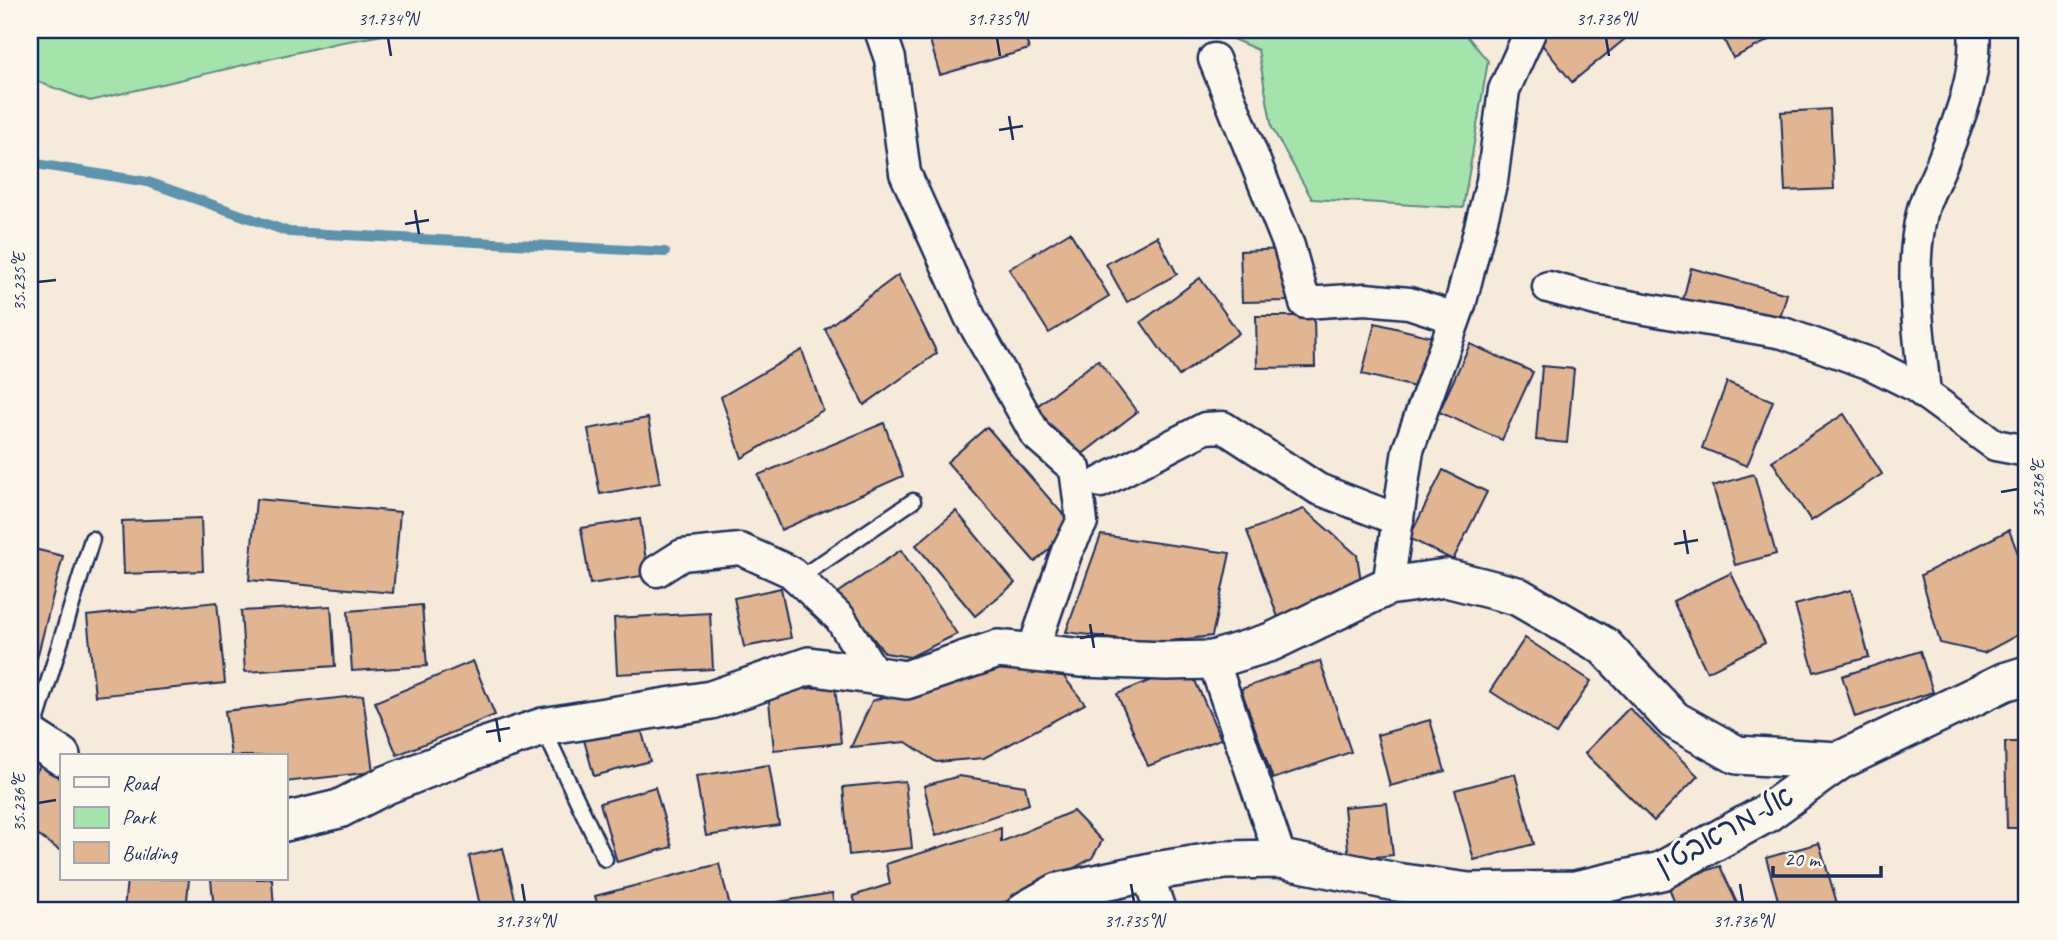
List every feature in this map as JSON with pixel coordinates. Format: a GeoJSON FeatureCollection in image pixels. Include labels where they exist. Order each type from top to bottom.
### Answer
{"type":"FeatureCollection","features":[{"type":"Feature","properties":{"kind":"street"},"geometry":{"type":"LineString","coordinates":[[880,30],[890,59],[905,173],[970,317],[1036,435],[1075,469],[1082,522],[1068,551],[1032,653]]}},
{"type":"Feature","properties":{"kind":"street"},"geometry":{"type":"LineString","coordinates":[[1388,586],[1408,450],[1455,318],[1492,181],[1504,90],[1531,30]]}},
{"type":"Feature","properties":{"kind":"street"},"geometry":{"type":"LineString","coordinates":[[1925,394],[1916,284],[1916,247],[1922,212],[1965,103],[1975,46],[1974,30]]}},
{"type":"Feature","properties":{"kind":"street"},"geometry":{"type":"LineString","coordinates":[[1214,59],[1289,246],[1305,303],[1366,299],[1409,303],[1455,318]]}},
{"type":"Feature","properties":{"kind":"street"},"geometry":{"type":"LineString","coordinates":[[1548,287],[1600,300],[1783,333],[1871,364],[1913,385],[1995,445],[2027,452]]}},
{"type":"Feature","properties":{"kind":"street"},"geometry":{"type":"LineString","coordinates":[[1101,482],[1205,428],[1223,427],[1318,489],[1398,520]]}},
{"type":"Feature","properties":{"kind":"street"},"geometry":{"type":"LineString","coordinates":[[657,570],[682,555],[740,549],[791,572],[840,618],[876,676]]}},
{"type":"Feature","properties":{"kind":"street"},"geometry":{"type":"LineString","coordinates":[[287,822],[339,809],[386,785],[480,748],[543,727],[711,700],[808,666],[906,680],[998,649],[1142,660],[1213,660],[1271,642],[1388,586],[1446,578],[1517,596],[1605,646],[1674,720],[1737,755],[1839,761]]}},
{"type":"Feature","properties":{"kind":"street"},"geometry":{"type":"LineString","coordinates":[[1213,660],[1280,859]]}},
{"type":"Feature","properties":{"kind":"street","name":"אל-מראבטין"},"geometry":{"type":"LineString","coordinates":[[1026,910],[1058,892],[1225,860],[1280,859],[1469,892],[1576,895],[1661,871],[1767,813],[1839,761],[2004,682],[2027,675]]}},
{"type":"Feature","properties":{"kind":"street"},"geometry":{"type":"LineString","coordinates":[[1147,873],[1160,910]]}},
{"type":"Feature","properties":{"kind":"lane"},"geometry":{"type":"LineString","coordinates":[[798,579],[913,501]]}},
{"type":"Feature","properties":{"kind":"lane"},"geometry":{"type":"LineString","coordinates":[[41,743],[92,539]]}},
{"type":"Feature","properties":{"kind":"lane"},"geometry":{"type":"LineString","coordinates":[[543,727],[604,859]]}},
{"type":"Feature","properties":{"kind":"green space"},"geometry":{"type":"Polygon","coordinates":[[[30,30],[412,30],[337,43],[90,101],[30,79],[30,30]]]}},
{"type":"Feature","properties":{"kind":"green space"},"geometry":{"type":"Polygon","coordinates":[[[1212,30],[1462,30],[1488,61],[1463,208],[1312,199],[1272,128],[1258,50],[1212,30]]]}},
{"type":"Feature","properties":{"kind":"building"},"geometry":{"type":"Polygon","coordinates":[[[927,30],[1023,30],[1029,49],[940,75],[927,30]]]}},
{"type":"Feature","properties":{"kind":"building"},"geometry":{"type":"Polygon","coordinates":[[[1636,30],[1572,82],[1532,32],[1636,30]]]}},
{"type":"Feature","properties":{"kind":"building"},"geometry":{"type":"Polygon","coordinates":[[[1719,30],[1790,30],[1733,58],[1719,30]]]}},
{"type":"Feature","properties":{"kind":"building"},"geometry":{"type":"Polygon","coordinates":[[[1830,109],[1834,189],[1785,191],[1781,112],[1830,109]]]}},
{"type":"Feature","properties":{"kind":"building"},"geometry":{"type":"Polygon","coordinates":[[[1070,232],[1109,296],[1049,333],[1009,269],[1070,232]]]}},
{"type":"Feature","properties":{"kind":"building"},"geometry":{"type":"Polygon","coordinates":[[[1157,236],[1177,274],[1127,302],[1106,264],[1157,236]]]}},
{"type":"Feature","properties":{"kind":"building"},"geometry":{"type":"Polygon","coordinates":[[[1285,249],[1287,301],[1242,302],[1240,251],[1285,249]]]}},
{"type":"Feature","properties":{"kind":"building"},"geometry":{"type":"Polygon","coordinates":[[[1691,268],[1787,294],[1778,325],[1683,300],[1691,268]]]}},
{"type":"Feature","properties":{"kind":"building"},"geometry":{"type":"Polygon","coordinates":[[[898,275],[937,353],[864,405],[825,329],[898,275]]]}},
{"type":"Feature","properties":{"kind":"building"},"geometry":{"type":"Polygon","coordinates":[[[1200,278],[1239,333],[1179,376],[1141,322],[1200,278]]]}},
{"type":"Feature","properties":{"kind":"building"},"geometry":{"type":"Polygon","coordinates":[[[1256,316],[1314,316],[1315,367],[1257,368],[1256,316]]]}},
{"type":"Feature","properties":{"kind":"building"},"geometry":{"type":"Polygon","coordinates":[[[1375,323],[1444,340],[1431,391],[1362,374],[1375,323]]]}},
{"type":"Feature","properties":{"kind":"building"},"geometry":{"type":"Polygon","coordinates":[[[1470,344],[1533,372],[1502,440],[1439,412],[1470,344]]]}},
{"type":"Feature","properties":{"kind":"building"},"geometry":{"type":"Polygon","coordinates":[[[802,350],[823,410],[742,458],[721,397],[802,350]]]}},
{"type":"Feature","properties":{"kind":"building"},"geometry":{"type":"Polygon","coordinates":[[[1098,360],[1137,412],[1072,462],[1033,409],[1098,360]]]}},
{"type":"Feature","properties":{"kind":"building"},"geometry":{"type":"Polygon","coordinates":[[[1542,366],[1574,369],[1567,443],[1536,440],[1542,366]]]}},
{"type":"Feature","properties":{"kind":"building"},"geometry":{"type":"Polygon","coordinates":[[[1727,382],[1773,401],[1747,466],[1702,448],[1727,382]]]}},
{"type":"Feature","properties":{"kind":"building"},"geometry":{"type":"Polygon","coordinates":[[[1844,414],[1882,474],[1811,521],[1772,461],[1844,414]]]}},
{"type":"Feature","properties":{"kind":"building"},"geometry":{"type":"Polygon","coordinates":[[[648,418],[660,483],[600,494],[588,429],[648,418]]]}},
{"type":"Feature","properties":{"kind":"building"},"geometry":{"type":"Polygon","coordinates":[[[884,423],[903,476],[781,530],[758,475],[884,423]]]}},
{"type":"Feature","properties":{"kind":"building"},"geometry":{"type":"Polygon","coordinates":[[[987,427],[1074,527],[1035,562],[947,462],[987,427]]]}},
{"type":"Feature","properties":{"kind":"building"},"geometry":{"type":"Polygon","coordinates":[[[1443,470],[1487,492],[1453,560],[1409,538],[1443,470]]]}},
{"type":"Feature","properties":{"kind":"building"},"geometry":{"type":"Polygon","coordinates":[[[1754,474],[1776,554],[1735,565],[1713,486],[1754,474]]]}},
{"type":"Feature","properties":{"kind":"building"},"geometry":{"type":"Polygon","coordinates":[[[256,499],[400,512],[393,593],[249,580],[256,499]]]}},
{"type":"Feature","properties":{"kind":"building"},"geometry":{"type":"Polygon","coordinates":[[[1304,509],[1357,555],[1362,588],[1279,620],[1247,531],[1304,509]]]}},
{"type":"Feature","properties":{"kind":"building"},"geometry":{"type":"Polygon","coordinates":[[[956,511],[1015,583],[975,616],[916,545],[956,511]]]}},
{"type":"Feature","properties":{"kind":"building"},"geometry":{"type":"Polygon","coordinates":[[[201,518],[203,571],[124,574],[122,521],[201,518]]]}},
{"type":"Feature","properties":{"kind":"building"},"geometry":{"type":"Polygon","coordinates":[[[640,519],[648,575],[590,584],[581,528],[640,519]]]}},
{"type":"Feature","properties":{"kind":"building"},"geometry":{"type":"Polygon","coordinates":[[[2009,530],[2027,577],[2027,630],[1984,653],[1940,643],[1921,575],[2009,530]]]}},
{"type":"Feature","properties":{"kind":"building"},"geometry":{"type":"Polygon","coordinates":[[[1101,535],[1230,553],[1212,636],[1153,643],[1066,632],[1101,535]]]}},
{"type":"Feature","properties":{"kind":"building"},"geometry":{"type":"Polygon","coordinates":[[[30,548],[63,556],[34,670],[30,669],[30,548]]]}},
{"type":"Feature","properties":{"kind":"building"},"geometry":{"type":"Polygon","coordinates":[[[901,550],[957,634],[910,657],[885,653],[837,593],[901,550]]]}},
{"type":"Feature","properties":{"kind":"building"},"geometry":{"type":"Polygon","coordinates":[[[1731,573],[1765,643],[1707,672],[1673,601],[1731,573]]]}},
{"type":"Feature","properties":{"kind":"building"},"geometry":{"type":"Polygon","coordinates":[[[781,588],[791,638],[744,647],[734,598],[781,588]]]}},
{"type":"Feature","properties":{"kind":"building"},"geometry":{"type":"Polygon","coordinates":[[[1851,590],[1869,657],[1814,672],[1795,605],[1851,590]]]}},
{"type":"Feature","properties":{"kind":"building"},"geometry":{"type":"Polygon","coordinates":[[[217,602],[225,683],[95,696],[87,616],[217,602]]]}},
{"type":"Feature","properties":{"kind":"building"},"geometry":{"type":"Polygon","coordinates":[[[422,605],[427,666],[352,671],[348,611],[422,605]]]}},
{"type":"Feature","properties":{"kind":"building"},"geometry":{"type":"Polygon","coordinates":[[[331,606],[335,666],[245,672],[241,611],[331,606]]]}},
{"type":"Feature","properties":{"kind":"building"},"geometry":{"type":"Polygon","coordinates":[[[710,613],[713,669],[617,674],[614,618],[710,613]]]}},
{"type":"Feature","properties":{"kind":"building"},"geometry":{"type":"Polygon","coordinates":[[[1525,638],[1591,681],[1556,734],[1490,691],[1525,638]]]}},
{"type":"Feature","properties":{"kind":"building"},"geometry":{"type":"Polygon","coordinates":[[[1920,651],[1933,692],[1855,717],[1842,676],[1920,651]]]}},
{"type":"Feature","properties":{"kind":"building"},"geometry":{"type":"Polygon","coordinates":[[[1006,654],[1057,668],[1085,704],[984,758],[936,762],[906,742],[851,747],[872,701],[1006,654]]]}},
{"type":"Feature","properties":{"kind":"building"},"geometry":{"type":"Polygon","coordinates":[[[473,661],[495,715],[397,755],[375,702],[473,661]]]}},
{"type":"Feature","properties":{"kind":"building"},"geometry":{"type":"Polygon","coordinates":[[[1320,661],[1351,752],[1273,779],[1241,689],[1320,661]]]}},
{"type":"Feature","properties":{"kind":"building"},"geometry":{"type":"Polygon","coordinates":[[[1188,665],[1221,739],[1148,766],[1117,694],[1188,665]]]}},
{"type":"Feature","properties":{"kind":"building"},"geometry":{"type":"Polygon","coordinates":[[[835,686],[841,743],[774,750],[768,692],[835,686]]]}},
{"type":"Feature","properties":{"kind":"building"},"geometry":{"type":"Polygon","coordinates":[[[363,695],[373,772],[287,782],[287,754],[231,754],[225,711],[363,695]]]}},
{"type":"Feature","properties":{"kind":"building"},"geometry":{"type":"Polygon","coordinates":[[[1629,708],[1698,776],[1654,821],[1585,753],[1629,708]]]}},
{"type":"Feature","properties":{"kind":"building"},"geometry":{"type":"Polygon","coordinates":[[[1430,720],[1445,771],[1390,786],[1377,735],[1430,720]]]}},
{"type":"Feature","properties":{"kind":"building"},"geometry":{"type":"Polygon","coordinates":[[[640,725],[650,761],[594,776],[584,740],[640,725]]]}},
{"type":"Feature","properties":{"kind":"building"},"geometry":{"type":"Polygon","coordinates":[[[2005,742],[2027,742],[2027,828],[2007,828],[2005,742]]]}},
{"type":"Feature","properties":{"kind":"building"},"geometry":{"type":"Polygon","coordinates":[[[769,765],[779,825],[706,836],[696,776],[769,765]]]}},
{"type":"Feature","properties":{"kind":"building"},"geometry":{"type":"Polygon","coordinates":[[[40,766],[60,778],[60,850],[30,830],[30,782],[40,766]]]}},
{"type":"Feature","properties":{"kind":"building"},"geometry":{"type":"Polygon","coordinates":[[[1515,774],[1534,844],[1474,860],[1455,790],[1515,774]]]}},
{"type":"Feature","properties":{"kind":"building"},"geometry":{"type":"Polygon","coordinates":[[[959,776],[1025,786],[1029,804],[936,836],[924,786],[959,776]]]}},
{"type":"Feature","properties":{"kind":"building"},"geometry":{"type":"Polygon","coordinates":[[[905,781],[912,848],[849,855],[843,787],[905,781]]]}},
{"type":"Feature","properties":{"kind":"building"},"geometry":{"type":"Polygon","coordinates":[[[655,787],[672,847],[617,862],[600,803],[655,787]]]}},
{"type":"Feature","properties":{"kind":"building"},"geometry":{"type":"Polygon","coordinates":[[[1387,803],[1393,855],[1349,860],[1344,807],[1387,803]]]}},
{"type":"Feature","properties":{"kind":"building"},"geometry":{"type":"Polygon","coordinates":[[[1073,811],[1102,841],[1092,858],[1036,889],[985,910],[858,910],[853,896],[890,884],[886,864],[1001,828],[1001,842],[1073,811]]]}},
{"type":"Feature","properties":{"kind":"building"},"geometry":{"type":"Polygon","coordinates":[[[1819,843],[1839,910],[1781,910],[1766,858],[1819,843]]]}},
{"type":"Feature","properties":{"kind":"building"},"geometry":{"type":"Polygon","coordinates":[[[503,848],[517,907],[481,910],[469,856],[503,848]]]}},
{"type":"Feature","properties":{"kind":"building"},"geometry":{"type":"Polygon","coordinates":[[[719,864],[731,910],[599,910],[595,896],[719,864]]]}},
{"type":"Feature","properties":{"kind":"building"},"geometry":{"type":"Polygon","coordinates":[[[1720,866],[1740,910],[1677,910],[1668,884],[1720,866]]]}},
{"type":"Feature","properties":{"kind":"building"},"geometry":{"type":"Polygon","coordinates":[[[127,880],[189,880],[186,910],[124,910],[127,880]]]}},
{"type":"Feature","properties":{"kind":"building"},"geometry":{"type":"Polygon","coordinates":[[[211,880],[272,880],[274,910],[214,910],[211,880]]]}},
{"type":"Feature","properties":{"kind":"building"},"geometry":{"type":"Polygon","coordinates":[[[832,893],[835,910],[773,910],[772,903],[832,893]]]}},
{"type":"Feature","properties":{"kind":"waterway"},"geometry":{"type":"LineString","coordinates":[[30,163],[148,182],[289,232],[665,252]]}}]}
